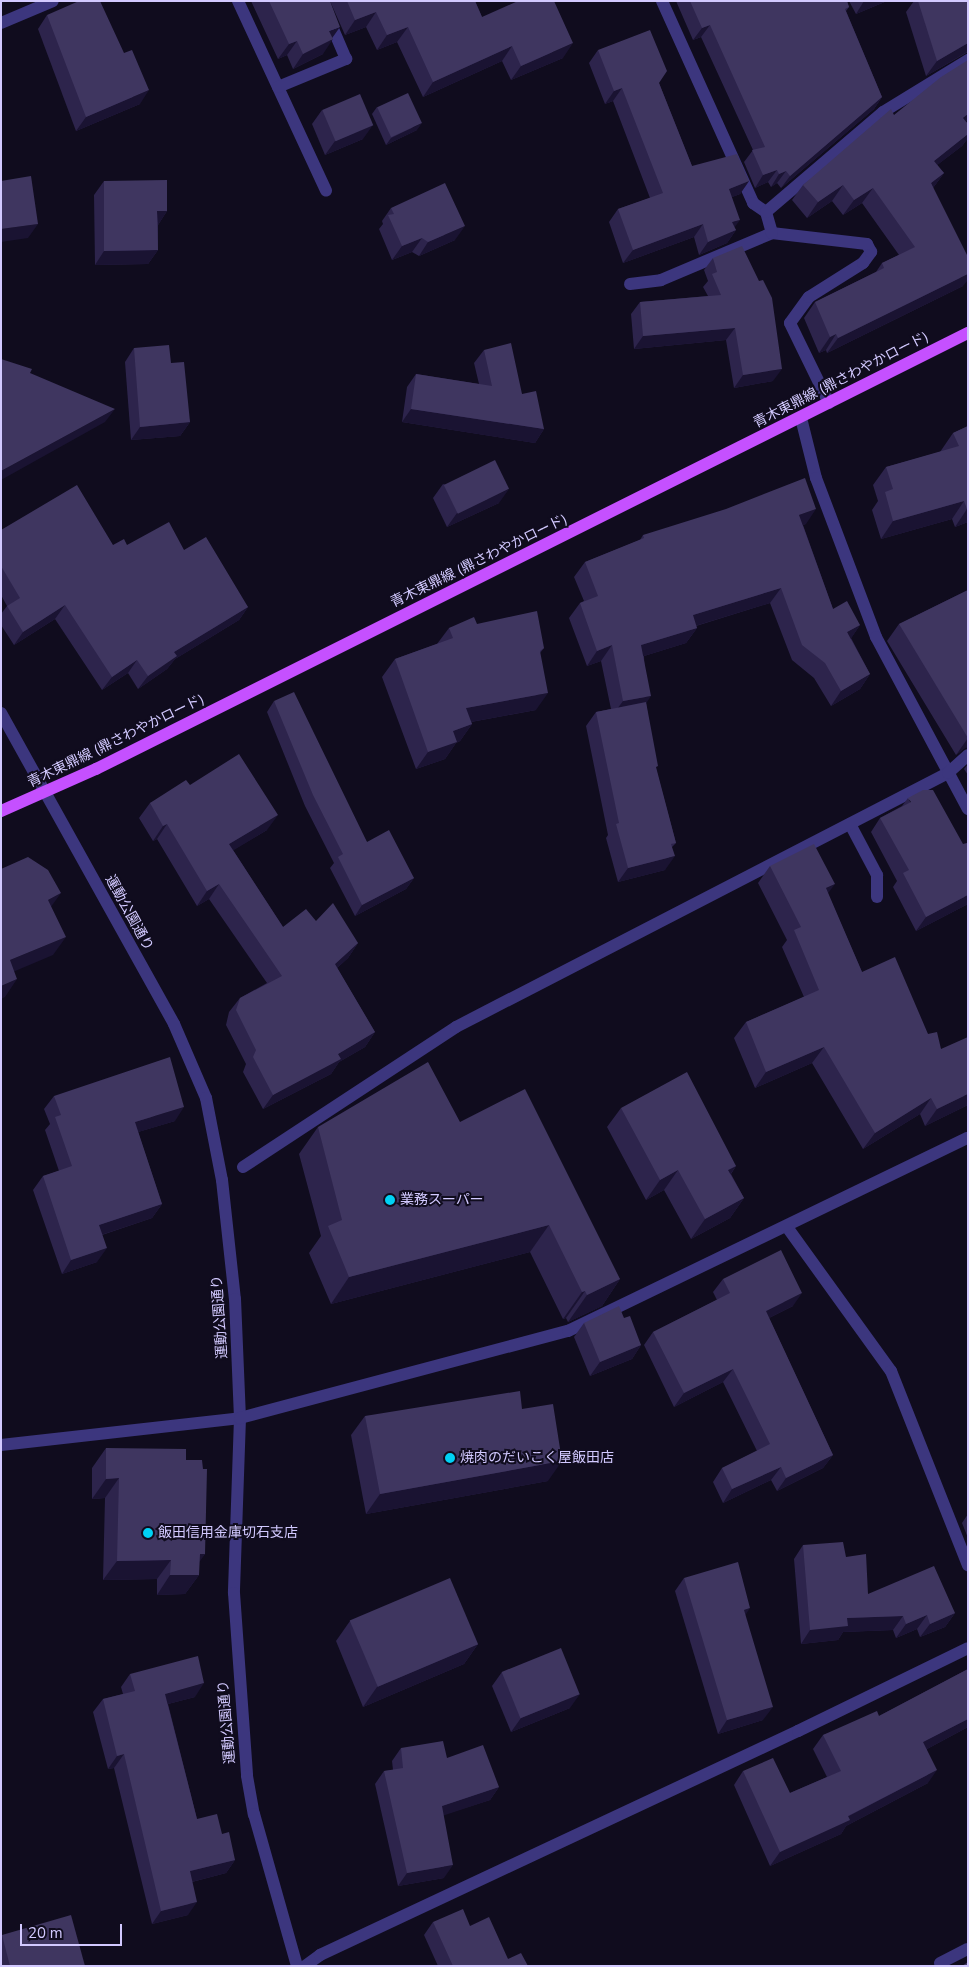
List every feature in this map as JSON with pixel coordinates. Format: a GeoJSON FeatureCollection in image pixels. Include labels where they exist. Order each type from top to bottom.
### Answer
{"type":"FeatureCollection","features":[{"type":"Feature","properties":{"kind":"main road","name":"青木東鼎線 (鼎さわやかロード)"},"geometry":{"type":"LineString","coordinates":[[1,811],[45,792],[801,418],[968,333]]}},
{"type":"Feature","properties":{"kind":"street"},"geometry":{"type":"LineString","coordinates":[[1,22],[53,1]]}},
{"type":"Feature","properties":{"kind":"street"},"geometry":{"type":"LineString","coordinates":[[238,1],[326,191]]}},
{"type":"Feature","properties":{"kind":"street"},"geometry":{"type":"LineString","coordinates":[[278,87],[346,59],[320,1]]}},
{"type":"Feature","properties":{"kind":"street"},"geometry":{"type":"LineString","coordinates":[[662,1],[753,203],[766,212],[772,233]]}},
{"type":"Feature","properties":{"kind":"street"},"geometry":{"type":"LineString","coordinates":[[766,212],[889,108],[968,60]]}},
{"type":"Feature","properties":{"kind":"street"},"geometry":{"type":"LineString","coordinates":[[882,96],[889,108]]}},
{"type":"Feature","properties":{"kind":"street"},"geometry":{"type":"LineString","coordinates":[[630,284],[661,280],[772,233],[867,244],[871,252],[863,263],[809,297],[790,323],[829,403]]}},
{"type":"Feature","properties":{"kind":"street"},"geometry":{"type":"LineString","coordinates":[[801,418],[816,478],[876,637],[968,809]]}},
{"type":"Feature","properties":{"kind":"street","name":"運動公園通り"},"geometry":{"type":"LineString","coordinates":[[1,713],[174,1024],[206,1098],[222,1180],[236,1299],[240,1418],[234,1593],[247,1776],[254,1814],[297,1966]]}},
{"type":"Feature","properties":{"kind":"street"},"geometry":{"type":"LineString","coordinates":[[243,1167],[456,1027],[948,773],[968,755]]}},
{"type":"Feature","properties":{"kind":"street"},"geometry":{"type":"LineString","coordinates":[[850,824],[876,875],[877,897]]}},
{"type":"Feature","properties":{"kind":"street"},"geometry":{"type":"LineString","coordinates":[[1,1445],[240,1418],[568,1331],[787,1227],[968,1138]]}},
{"type":"Feature","properties":{"kind":"street"},"geometry":{"type":"LineString","coordinates":[[787,1227],[892,1371],[968,1566]]}},
{"type":"Feature","properties":{"kind":"street"},"geometry":{"type":"LineString","coordinates":[[305,1966],[320,1955],[798,1731],[968,1648]]}},
{"type":"Feature","properties":{"kind":"street"},"geometry":{"type":"LineString","coordinates":[[940,1963],[968,1949]]}},
{"type":"Feature","properties":{"kind":"building"},"geometry":{"type":"Polygon","coordinates":[[[79,1],[100,1],[124,53],[132,50],[149,90],[86,117],[47,15],[79,1]]]}},
{"type":"Feature","properties":{"kind":"building"},"geometry":{"type":"Polygon","coordinates":[[[269,1],[330,1],[340,27],[329,31],[333,39],[303,54],[297,41],[289,44],[269,1]]]}},
{"type":"Feature","properties":{"kind":"building"},"geometry":{"type":"Polygon","coordinates":[[[347,1],[475,1],[482,17],[518,1],[554,1],[573,43],[521,66],[512,46],[433,82],[408,27],[387,35],[376,12],[355,20],[347,1]]]}},
{"type":"Feature","properties":{"kind":"building"},"geometry":{"type":"Polygon","coordinates":[[[690,1],[847,1],[849,7],[845,9],[882,97],[790,176],[786,171],[779,174],[777,170],[763,175],[752,150],[765,147],[710,25],[702,28],[690,1]]]}},
{"type":"Feature","properties":{"kind":"building"},"geometry":{"type":"Polygon","coordinates":[[[918,1],[968,1],[968,43],[937,61],[918,1]]]}},
{"type":"Feature","properties":{"kind":"building"},"geometry":{"type":"Polygon","coordinates":[[[650,30],[667,71],[659,83],[692,166],[737,154],[749,181],[729,189],[740,220],[732,222],[736,230],[708,242],[703,224],[633,250],[618,209],[663,193],[622,88],[614,91],[598,50],[650,30]]]}},
{"type":"Feature","properties":{"kind":"building"},"geometry":{"type":"Polygon","coordinates":[[[968,60],[968,114],[963,118],[968,124],[968,134],[934,161],[944,173],[931,183],[968,257],[968,274],[838,338],[836,334],[830,337],[815,302],[884,268],[882,263],[915,247],[873,188],[854,200],[843,185],[818,202],[803,185],[891,109],[894,115],[941,77],[968,60]]]}},
{"type":"Feature","properties":{"kind":"building"},"geometry":{"type":"Polygon","coordinates":[[[408,93],[422,123],[391,137],[377,107],[408,93]]]}},
{"type":"Feature","properties":{"kind":"building"},"geometry":{"type":"Polygon","coordinates":[[[360,94],[373,125],[336,141],[322,110],[360,94]]]}},
{"type":"Feature","properties":{"kind":"building"},"geometry":{"type":"Polygon","coordinates":[[[31,176],[38,224],[1,229],[1,181],[31,176]]]}},
{"type":"Feature","properties":{"kind":"building"},"geometry":{"type":"Polygon","coordinates":[[[167,180],[167,211],[157,211],[158,250],[104,251],[104,181],[167,180]]]}},
{"type":"Feature","properties":{"kind":"building"},"geometry":{"type":"Polygon","coordinates":[[[445,183],[465,226],[428,242],[422,238],[402,246],[388,215],[394,214],[391,208],[445,183]]]}},
{"type":"Feature","properties":{"kind":"building"},"geometry":{"type":"Polygon","coordinates":[[[742,246],[759,281],[763,280],[772,298],[782,369],[743,375],[735,328],[643,336],[640,302],[721,295],[712,274],[717,272],[713,258],[742,246]]]}},
{"type":"Feature","properties":{"kind":"building"},"geometry":{"type":"Polygon","coordinates":[[[511,343],[522,394],[536,391],[544,429],[411,409],[416,374],[492,386],[484,350],[511,343]]]}},
{"type":"Feature","properties":{"kind":"building"},"geometry":{"type":"Polygon","coordinates":[[[169,345],[171,363],[184,362],[190,422],[140,427],[134,348],[169,345]]]}},
{"type":"Feature","properties":{"kind":"building"},"geometry":{"type":"Polygon","coordinates":[[[1,359],[32,369],[30,373],[115,409],[1,471],[1,359]]]}},
{"type":"Feature","properties":{"kind":"building"},"geometry":{"type":"Polygon","coordinates":[[[968,426],[968,509],[964,501],[893,521],[885,492],[893,489],[886,467],[959,446],[953,433],[968,426]]]}},
{"type":"Feature","properties":{"kind":"building"},"geometry":{"type":"Polygon","coordinates":[[[495,460],[509,489],[458,514],[444,485],[495,460]]]}},
{"type":"Feature","properties":{"kind":"building"},"geometry":{"type":"Polygon","coordinates":[[[805,478],[816,509],[799,515],[833,609],[847,601],[860,625],[847,632],[870,674],[841,691],[825,663],[802,645],[781,588],[693,615],[697,628],[641,645],[651,696],[623,701],[612,645],[597,651],[580,603],[598,596],[585,562],[644,538],[643,535],[726,509],[805,478]]]}},
{"type":"Feature","properties":{"kind":"building"},"geometry":{"type":"Polygon","coordinates":[[[77,485],[113,545],[124,539],[127,545],[169,522],[184,550],[206,537],[248,607],[174,652],[177,656],[148,676],[137,660],[112,677],[65,605],[23,632],[7,606],[20,598],[1,566],[1,530],[77,485]]]}},
{"type":"Feature","properties":{"kind":"building"},"geometry":{"type":"Polygon","coordinates":[[[968,590],[968,738],[899,624],[968,590]]]}},
{"type":"Feature","properties":{"kind":"building"},"geometry":{"type":"Polygon","coordinates":[[[537,611],[544,648],[540,651],[548,693],[466,708],[472,724],[453,731],[457,742],[428,752],[395,659],[453,638],[449,628],[474,617],[477,624],[537,611]]]}},
{"type":"Feature","properties":{"kind":"building"},"geometry":{"type":"Polygon","coordinates":[[[294,692],[367,842],[389,830],[414,878],[362,905],[338,857],[343,854],[313,795],[274,701],[294,692]]]}},
{"type":"Feature","properties":{"kind":"building"},"geometry":{"type":"Polygon","coordinates":[[[646,702],[658,766],[656,767],[676,843],[671,844],[675,856],[628,868],[616,824],[619,823],[596,712],[646,702]]]}},
{"type":"Feature","properties":{"kind":"building"},"geometry":{"type":"Polygon","coordinates":[[[239,754],[278,815],[229,844],[283,927],[306,909],[316,921],[333,903],[358,943],[335,964],[375,1032],[338,1054],[341,1059],[273,1095],[253,1057],[256,1050],[236,1010],[240,998],[282,976],[219,884],[207,891],[167,824],[163,826],[150,803],[186,780],[190,785],[239,754]]]}},
{"type":"Feature","properties":{"kind":"building"},"geometry":{"type":"Polygon","coordinates":[[[923,790],[933,790],[963,844],[968,844],[968,895],[926,917],[903,873],[909,870],[880,818],[911,802],[908,798],[923,790]]]}},
{"type":"Feature","properties":{"kind":"building"},"geometry":{"type":"Polygon","coordinates":[[[814,844],[835,884],[826,888],[862,972],[895,957],[928,1034],[937,1032],[941,1049],[968,1037],[968,1094],[937,1109],[931,1098],[875,1133],[824,1047],[766,1072],[746,1022],[819,990],[794,930],[801,927],[770,866],[814,844]]]}},
{"type":"Feature","properties":{"kind":"building"},"geometry":{"type":"Polygon","coordinates":[[[28,857],[48,870],[61,893],[48,900],[66,937],[10,960],[17,979],[1,986],[1,869],[28,857]]]}},
{"type":"Feature","properties":{"kind":"building"},"geometry":{"type":"Polygon","coordinates":[[[170,1057],[184,1107],[135,1122],[162,1204],[99,1225],[107,1248],[71,1260],[43,1176],[72,1166],[55,1117],[61,1115],[54,1096],[170,1057]]]}},
{"type":"Feature","properties":{"kind":"building"},"geometry":{"type":"Polygon","coordinates":[[[428,1062],[460,1122],[525,1089],[620,1279],[587,1295],[585,1291],[582,1292],[549,1225],[349,1277],[328,1226],[342,1220],[318,1127],[428,1062]]]}},
{"type":"Feature","properties":{"kind":"building"},"geometry":{"type":"Polygon","coordinates":[[[687,1072],[736,1166],[728,1170],[744,1198],[705,1219],[678,1170],[660,1180],[621,1108],[687,1072]]]}},
{"type":"Feature","properties":{"kind":"building"},"geometry":{"type":"Polygon","coordinates":[[[781,1250],[802,1293],[766,1311],[833,1455],[786,1478],[781,1467],[732,1489],[722,1468],[770,1444],[733,1369],[684,1393],[653,1332],[730,1293],[723,1279],[781,1250]]]}},
{"type":"Feature","properties":{"kind":"building"},"geometry":{"type":"Polygon","coordinates":[[[619,1306],[624,1318],[630,1316],[641,1345],[600,1362],[584,1323],[619,1306]]]}},
{"type":"Feature","properties":{"kind":"building","name":"焼肉のだいこく屋飯田店"},"geometry":{"type":"Polygon","coordinates":[[[520,1391],[522,1409],[553,1404],[562,1461],[380,1494],[365,1416],[520,1391]]]}},
{"type":"Feature","properties":{"kind":"building","name":"飯田信用金庫切石支店"},"geometry":{"type":"Polygon","coordinates":[[[106,1448],[186,1449],[186,1460],[202,1460],[203,1469],[207,1469],[205,1554],[200,1554],[199,1575],[170,1575],[171,1560],[117,1561],[119,1478],[106,1479],[106,1448]]]}},
{"type":"Feature","properties":{"kind":"building"},"geometry":{"type":"Polygon","coordinates":[[[843,1542],[846,1557],[866,1554],[868,1594],[934,1566],[955,1613],[930,1624],[927,1615],[906,1624],[903,1616],[847,1618],[848,1626],[810,1630],[803,1545],[843,1542]]]}},
{"type":"Feature","properties":{"kind":"building"},"geometry":{"type":"Polygon","coordinates":[[[738,1562],[750,1608],[744,1610],[773,1707],[727,1720],[684,1578],[738,1562]]]}},
{"type":"Feature","properties":{"kind":"building"},"geometry":{"type":"Polygon","coordinates":[[[450,1578],[478,1644],[378,1687],[350,1621],[450,1578]]]}},
{"type":"Feature","properties":{"kind":"building"},"geometry":{"type":"Polygon","coordinates":[[[561,1648],[580,1694],[520,1718],[502,1672],[561,1648]]]}},
{"type":"Feature","properties":{"kind":"building"},"geometry":{"type":"Polygon","coordinates":[[[198,1656],[204,1683],[165,1694],[197,1819],[217,1814],[222,1834],[229,1832],[235,1860],[190,1871],[197,1902],[161,1911],[124,1754],[117,1756],[103,1699],[135,1691],[130,1674],[198,1656]]]}},
{"type":"Feature","properties":{"kind":"building"},"geometry":{"type":"Polygon","coordinates":[[[968,1669],[968,1719],[923,1742],[937,1770],[848,1816],[850,1820],[780,1852],[743,1771],[773,1758],[790,1793],[841,1771],[823,1735],[877,1711],[879,1716],[968,1669]]]}},
{"type":"Feature","properties":{"kind":"building"},"geometry":{"type":"Polygon","coordinates":[[[443,1741],[447,1758],[483,1745],[499,1787],[442,1806],[453,1865],[407,1873],[384,1771],[403,1768],[401,1748],[443,1741]]]}},
{"type":"Feature","properties":{"kind":"building"},"geometry":{"type":"Polygon","coordinates":[[[463,1909],[470,1926],[489,1917],[508,1959],[521,1953],[528,1966],[453,1966],[433,1922],[463,1909]]]}},
{"type":"Feature","properties":{"kind":"building"},"geometry":{"type":"Polygon","coordinates":[[[71,1915],[85,1966],[10,1966],[2,1935],[71,1915]]]}},
{"type":"Feature","properties":{"kind":"place","name":"業務スーパー"},"geometry":{"type":"Point","coordinates":[390,1200]}},
{"type":"Feature","properties":{"kind":"place","name":"焼肉のだいこく屋飯田店"},"geometry":{"type":"Point","coordinates":[450,1458]}},
{"type":"Feature","properties":{"kind":"place","name":"飯田信用金庫切石支店"},"geometry":{"type":"Point","coordinates":[148,1533]}}]}
